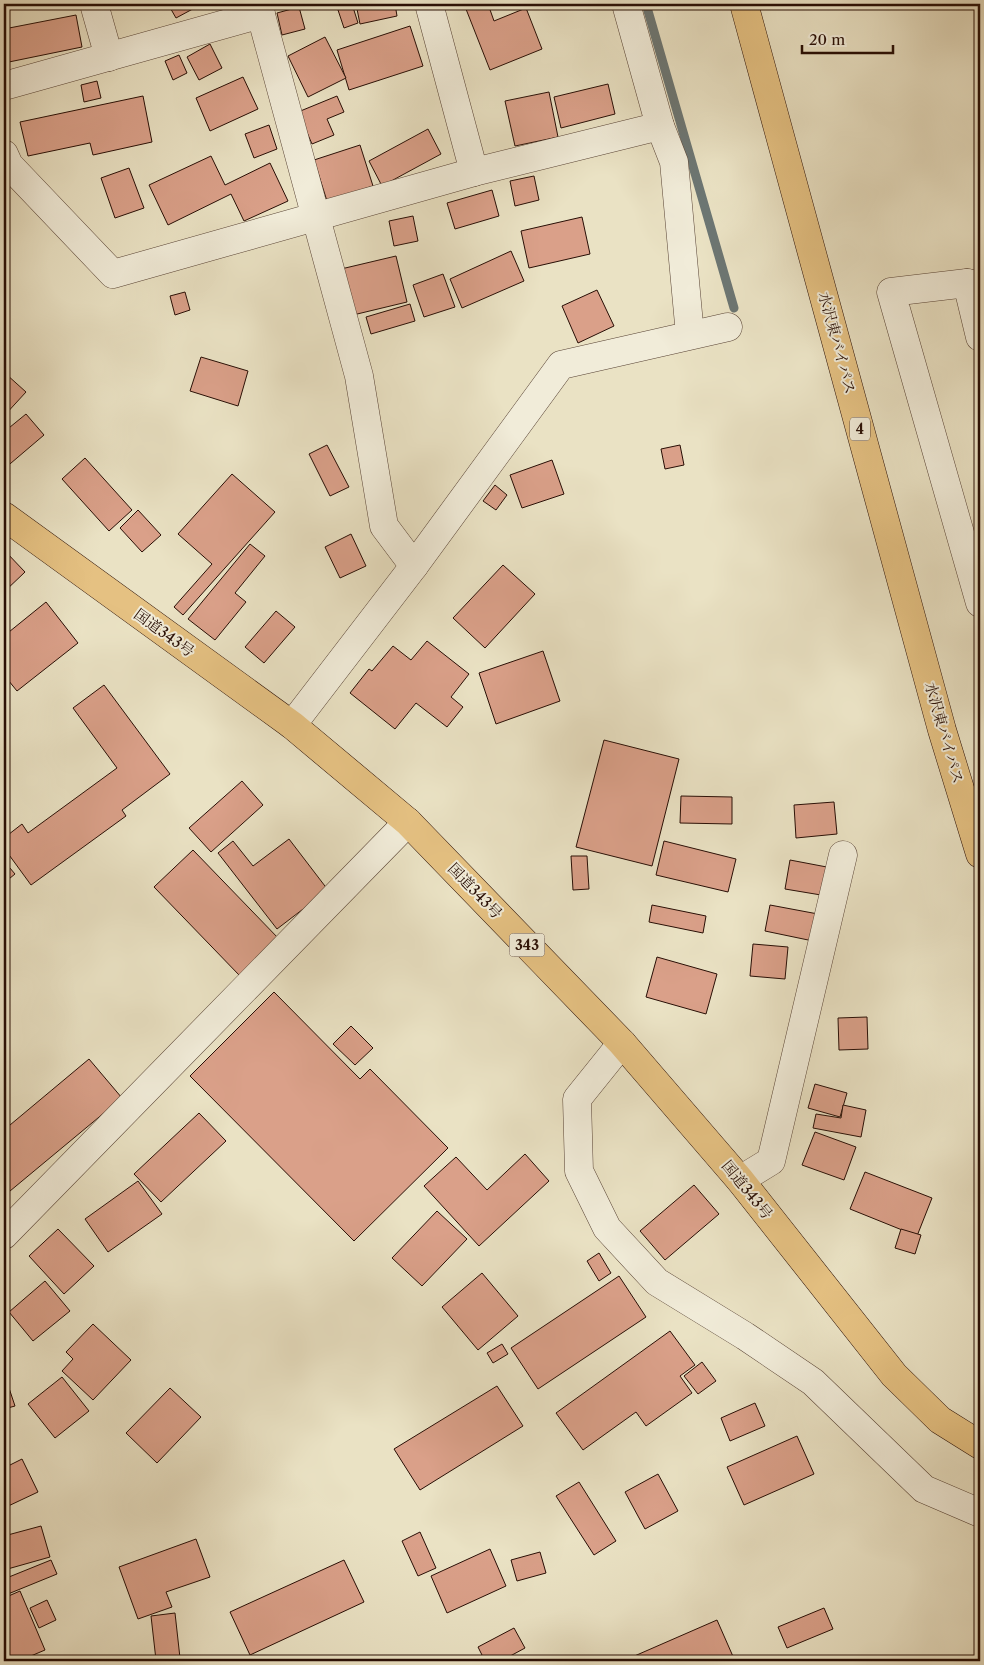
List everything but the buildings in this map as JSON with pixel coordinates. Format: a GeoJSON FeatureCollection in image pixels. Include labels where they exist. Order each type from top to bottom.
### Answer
{"type":"FeatureCollection","features":[{"type":"Feature","properties":{"kind":"highway","name":"水沢東バイパス"},"geometry":{"type":"LineString","coordinates":[[744,4],[942,730],[980,854]]}},
{"type":"Feature","properties":{"kind":"highway","name":"国道343号"},"geometry":{"type":"LineString","coordinates":[[4,516],[292,726],[408,822],[622,1043],[740,1180],[894,1374],[940,1420],[980,1445]]}},
{"type":"Feature","properties":{"kind":"street"},"geometry":{"type":"LineString","coordinates":[[94,4],[109,56]]}},
{"type":"Feature","properties":{"kind":"street"},"geometry":{"type":"LineString","coordinates":[[428,4],[474,172]]}},
{"type":"Feature","properties":{"kind":"street"},"geometry":{"type":"LineString","coordinates":[[626,4],[660,126],[674,162],[690,335]]}},
{"type":"Feature","properties":{"kind":"street"},"geometry":{"type":"LineString","coordinates":[[4,86],[109,56],[259,9],[317,216],[359,376],[384,526],[414,566]]}},
{"type":"Feature","properties":{"kind":"street"},"geometry":{"type":"LineString","coordinates":[[4,154],[10,165],[113,274],[474,172],[660,126]]}},
{"type":"Feature","properties":{"kind":"street"},"geometry":{"type":"LineString","coordinates":[[980,337],[974,284],[891,292],[980,603]]}},
{"type":"Feature","properties":{"kind":"street"},"geometry":{"type":"LineString","coordinates":[[292,726],[414,566],[561,365],[728,327]]}},
{"type":"Feature","properties":{"kind":"street"},"geometry":{"type":"LineString","coordinates":[[4,1235],[408,822]]}},
{"type":"Feature","properties":{"kind":"street"},"geometry":{"type":"LineString","coordinates":[[740,1180],[771,1161],[843,855]]}},
{"type":"Feature","properties":{"kind":"street"},"geometry":{"type":"LineString","coordinates":[[622,1043],[577,1099],[579,1171],[607,1228],[657,1282],[745,1336],[813,1382],[924,1489],[980,1513]]}},
{"type":"Feature","properties":{"kind":"waterway"},"geometry":{"type":"LineString","coordinates":[[646,4],[734,308]]}}]}
